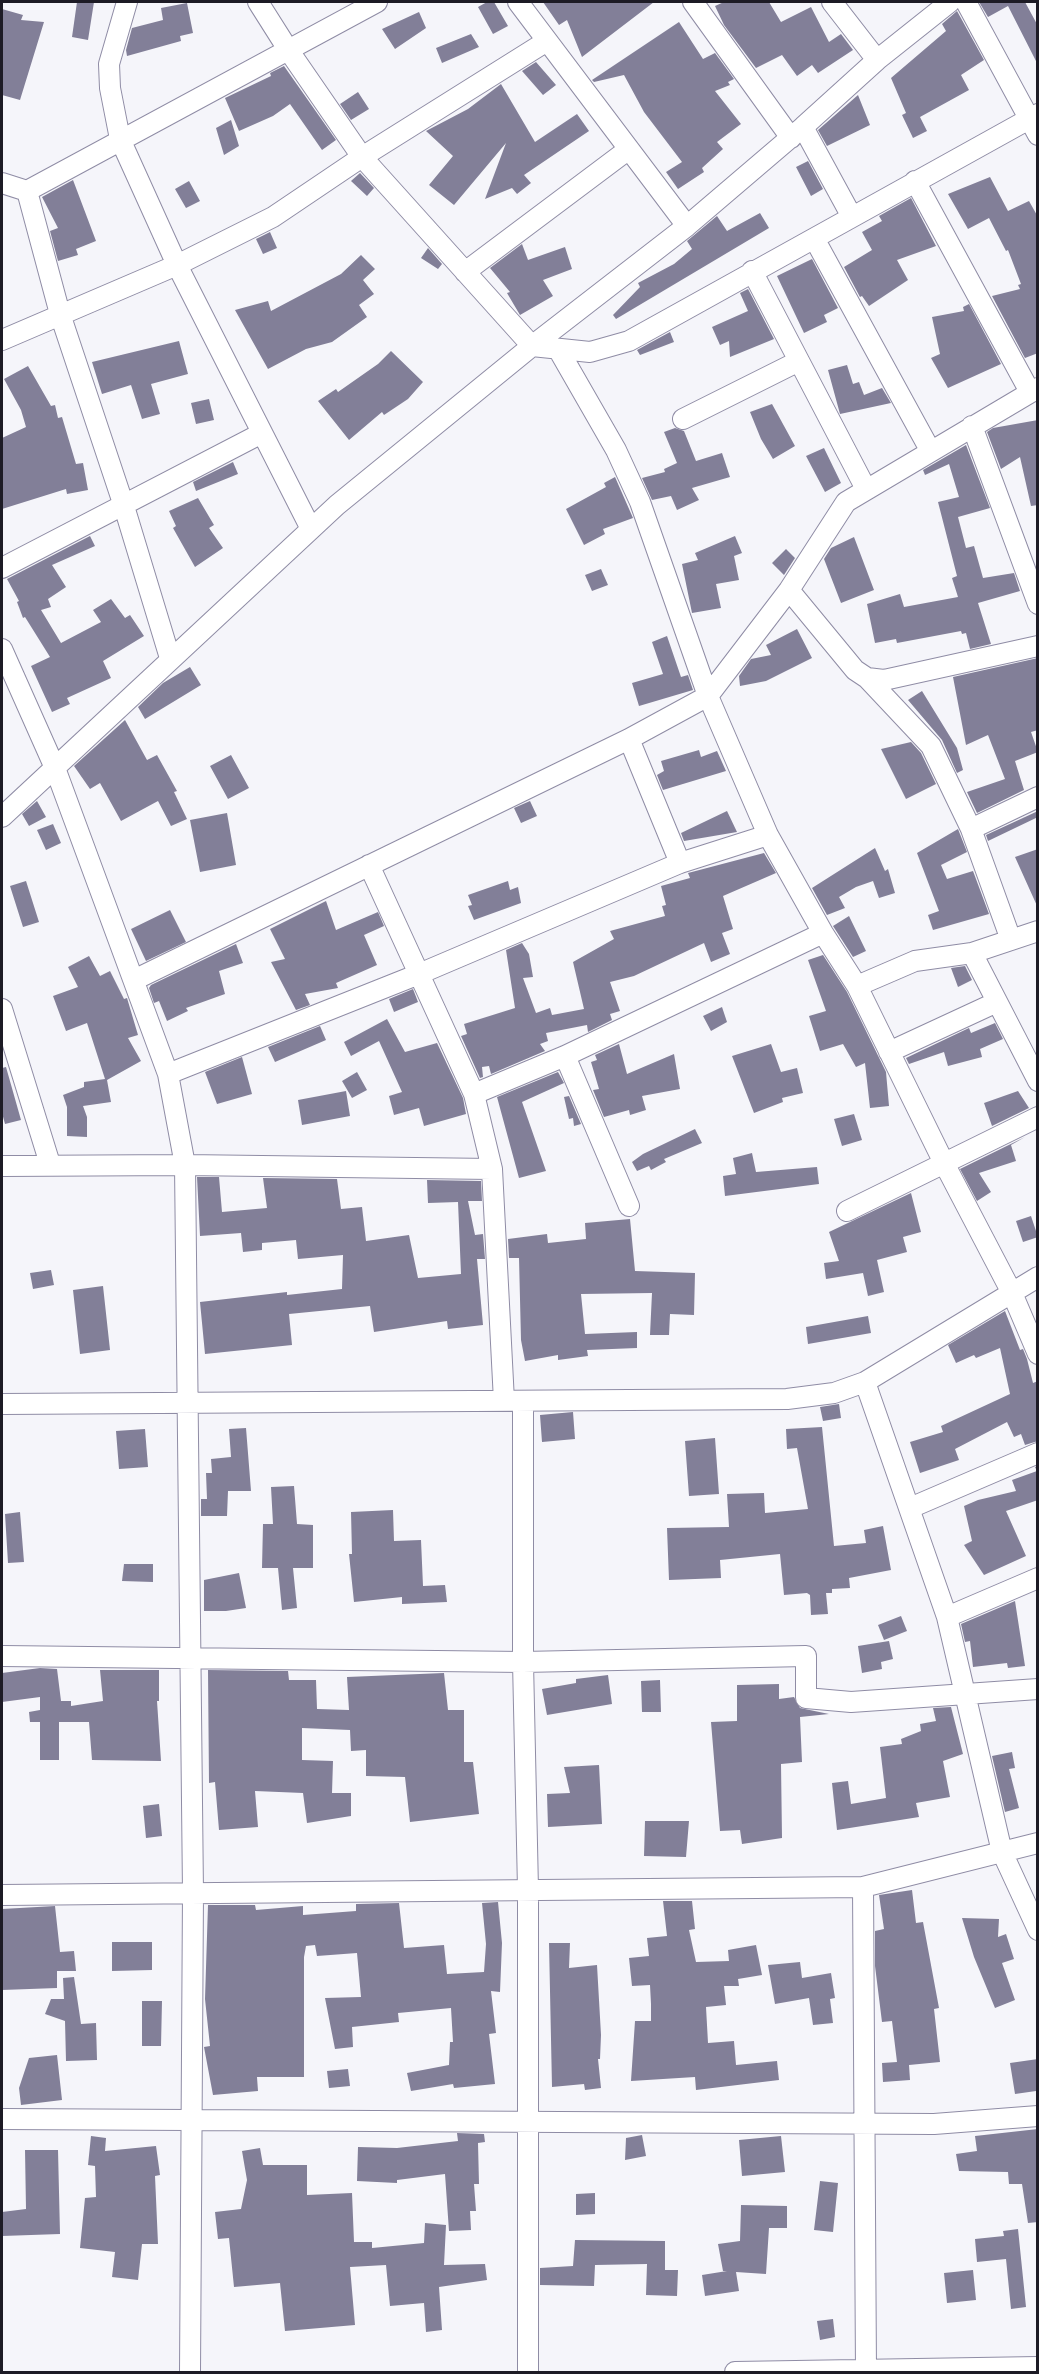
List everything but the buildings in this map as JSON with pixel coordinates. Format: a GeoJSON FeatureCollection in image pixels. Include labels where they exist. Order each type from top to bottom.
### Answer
{"type":"FeatureCollection","features":[{"type":"Feature","properties":{"kind":"street"},"geometry":{"type":"LineString","coordinates":[[127,2],[109,64],[110,88],[120,139],[177,265],[311,529]]}},
{"type":"Feature","properties":{"kind":"street"},"geometry":{"type":"LineString","coordinates":[[258,2],[362,157],[532,346],[590,352],[629,341],[752,271],[815,240],[915,181],[1035,122],[966,2]]}},
{"type":"Feature","properties":{"kind":"street"},"geometry":{"type":"LineString","coordinates":[[2,183],[27,191],[377,2]]}},
{"type":"Feature","properties":{"kind":"street"},"geometry":{"type":"LineString","coordinates":[[518,2],[687,226]]}},
{"type":"Feature","properties":{"kind":"street"},"geometry":{"type":"LineString","coordinates":[[693,2],[797,132],[852,217]]}},
{"type":"Feature","properties":{"kind":"street"},"geometry":{"type":"LineString","coordinates":[[832,2],[876,60]]}},
{"type":"Feature","properties":{"kind":"street"},"geometry":{"type":"LineString","coordinates":[[2,817],[311,529],[532,346],[687,226],[797,132],[876,60],[950,2]]}},
{"type":"Feature","properties":{"kind":"street"},"geometry":{"type":"LineString","coordinates":[[2,340],[177,265],[273,217],[362,157],[547,41]]}},
{"type":"Feature","properties":{"kind":"street"},"geometry":{"type":"LineString","coordinates":[[465,272],[629,149]]}},
{"type":"Feature","properties":{"kind":"street"},"geometry":{"type":"LineString","coordinates":[[134,980],[629,738],[708,696],[789,590],[846,502],[1034,390],[915,181]]}},
{"type":"Feature","properties":{"kind":"street"},"geometry":{"type":"LineString","coordinates":[[27,191],[60,314],[123,502],[170,658]]}},
{"type":"Feature","properties":{"kind":"street"},"geometry":{"type":"LineString","coordinates":[[815,240],[930,450]]}},
{"type":"Feature","properties":{"kind":"street"},"geometry":{"type":"LineString","coordinates":[[752,271],[866,489]]}},
{"type":"Feature","properties":{"kind":"street"},"geometry":{"type":"LineString","coordinates":[[558,349],[616,450],[640,502],[708,696],[768,836],[823,933],[857,986],[944,1163],[1012,1293],[1038,1354]]}},
{"type":"Feature","properties":{"kind":"street"},"geometry":{"type":"LineString","coordinates":[[683,419],[799,361]]}},
{"type":"Feature","properties":{"kind":"street"},"geometry":{"type":"LineString","coordinates":[[972,426],[1038,604]]}},
{"type":"Feature","properties":{"kind":"street"},"geometry":{"type":"LineString","coordinates":[[2,568],[123,502],[262,433]]}},
{"type":"Feature","properties":{"kind":"street"},"geometry":{"type":"LineString","coordinates":[[789,590],[855,670],[867,678],[931,746],[971,829],[1011,940]]}},
{"type":"Feature","properties":{"kind":"street"},"geometry":{"type":"LineString","coordinates":[[867,678],[884,680],[1038,646]]}},
{"type":"Feature","properties":{"kind":"street"},"geometry":{"type":"LineString","coordinates":[[2,649],[55,768],[168,1074],[185,1165],[190,1403],[193,1893],[190,2373]]}},
{"type":"Feature","properties":{"kind":"street"},"geometry":{"type":"LineString","coordinates":[[629,738],[680,863]]}},
{"type":"Feature","properties":{"kind":"street"},"geometry":{"type":"LineString","coordinates":[[971,829],[1038,797]]}},
{"type":"Feature","properties":{"kind":"street"},"geometry":{"type":"LineString","coordinates":[[168,1074],[419,974],[680,863],[768,836]]}},
{"type":"Feature","properties":{"kind":"street"},"geometry":{"type":"LineString","coordinates":[[369,865],[474,1094],[492,1169],[513,1402],[523,1662],[528,1889],[528,2373]]}},
{"type":"Feature","properties":{"kind":"street"},"geometry":{"type":"LineString","coordinates":[[857,986],[915,961],[972,953],[1038,931]]}},
{"type":"Feature","properties":{"kind":"street"},"geometry":{"type":"LineString","coordinates":[[474,1094],[565,1056],[823,933]]}},
{"type":"Feature","properties":{"kind":"street"},"geometry":{"type":"LineString","coordinates":[[972,953],[1038,1081]]}},
{"type":"Feature","properties":{"kind":"street"},"geometry":{"type":"LineString","coordinates":[[888,1052],[997,1002]]}},
{"type":"Feature","properties":{"kind":"street"},"geometry":{"type":"LineString","coordinates":[[2,1009],[50,1164]]}},
{"type":"Feature","properties":{"kind":"street"},"geometry":{"type":"LineString","coordinates":[[565,1056],[629,1206]]}},
{"type":"Feature","properties":{"kind":"street"},"geometry":{"type":"LineString","coordinates":[[848,1211],[1038,1117]]}},
{"type":"Feature","properties":{"kind":"street"},"geometry":{"type":"LineString","coordinates":[[2,1166],[50,1164],[492,1169]]}},
{"type":"Feature","properties":{"kind":"street"},"geometry":{"type":"LineString","coordinates":[[2,1404],[787,1399],[834,1393],[865,1382],[1038,1277]]}},
{"type":"Feature","properties":{"kind":"street"},"geometry":{"type":"LineString","coordinates":[[865,1382],[947,1617],[1002,1852],[1038,1930]]}},
{"type":"Feature","properties":{"kind":"street"},"geometry":{"type":"LineString","coordinates":[[910,1508],[1038,1453]]}},
{"type":"Feature","properties":{"kind":"street"},"geometry":{"type":"LineString","coordinates":[[947,1617],[1038,1578]]}},
{"type":"Feature","properties":{"kind":"street"},"geometry":{"type":"LineString","coordinates":[[2,1656],[523,1662],[806,1656],[806,1698],[851,1702],[1038,1689]]}},
{"type":"Feature","properties":{"kind":"street"},"geometry":{"type":"LineString","coordinates":[[2,1895],[863,1887],[1038,1843]]}},
{"type":"Feature","properties":{"kind":"street"},"geometry":{"type":"LineString","coordinates":[[863,1887],[866,2371]]}},
{"type":"Feature","properties":{"kind":"street"},"geometry":{"type":"LineString","coordinates":[[2,2119],[934,2124],[1038,2115]]}},
{"type":"Feature","properties":{"kind":"street"},"geometry":{"type":"LineString","coordinates":[[735,2373],[1038,2367]]}}]}
